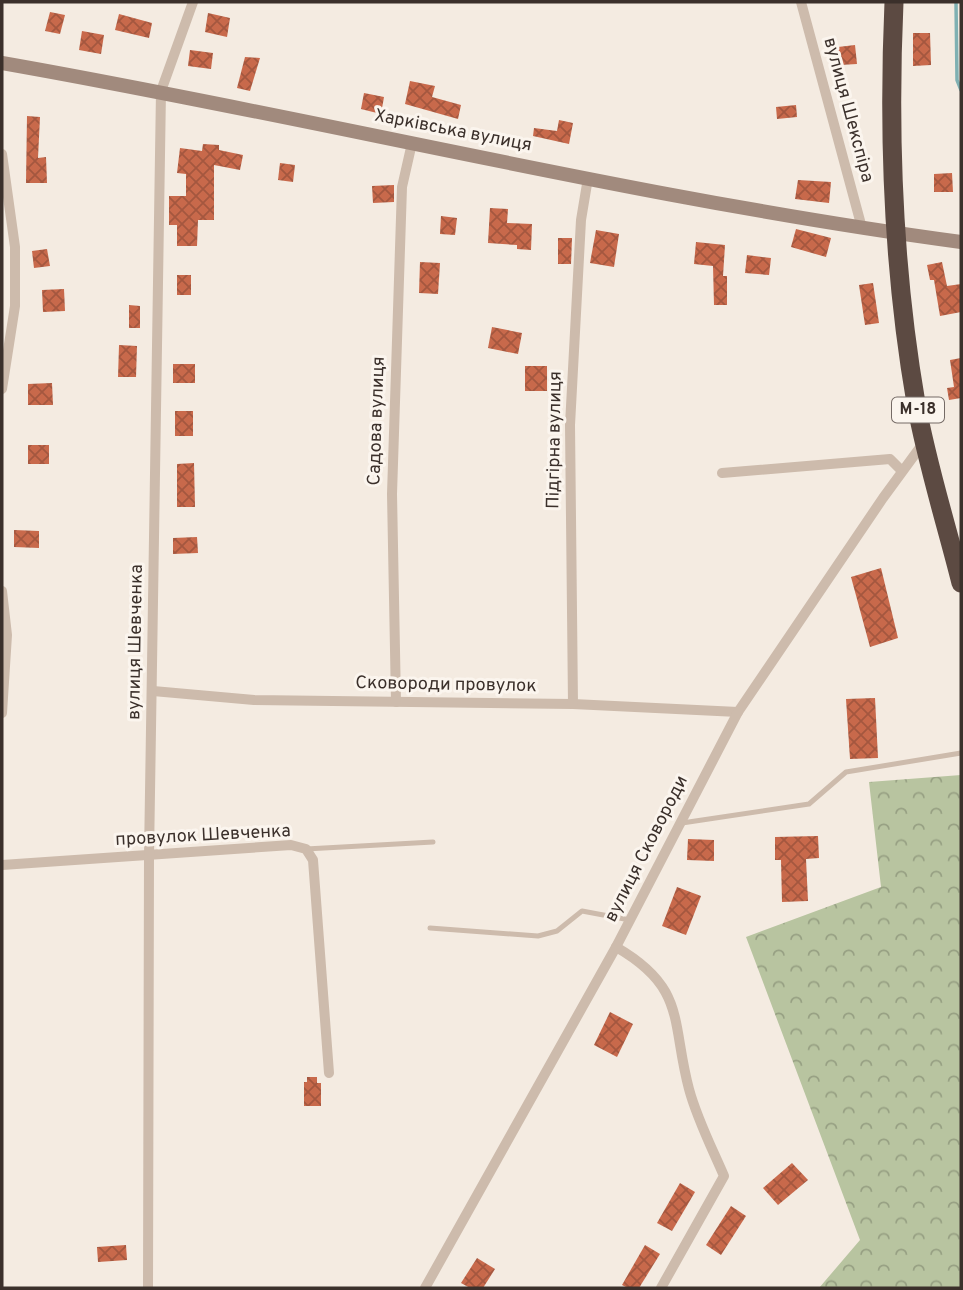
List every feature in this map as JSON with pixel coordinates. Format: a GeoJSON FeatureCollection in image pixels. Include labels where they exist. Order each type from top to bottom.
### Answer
{"type":"FeatureCollection","features":[{"type":"Feature","properties":{"kind":"highway","name":"М-18"},"geometry":{"type":"LineString","coordinates":[[894,2],[889,94],[897,233],[907,339],[924,442],[961,583]]}},
{"type":"Feature","properties":{"kind":"main road","name":"Харківська вулиця"},"geometry":{"type":"LineString","coordinates":[[2,62],[160,91],[588,178],[862,228],[961,242]]}},
{"type":"Feature","properties":{"kind":"street","name":"вулиця Шевченка"},"geometry":{"type":"LineString","coordinates":[[148,1288],[149,856],[160,91],[193,2]]}},
{"type":"Feature","properties":{"kind":"street","name":"вулиця Шекспіра"},"geometry":{"type":"LineString","coordinates":[[801,2],[862,228]]}},
{"type":"Feature","properties":{"kind":"street","name":"Садова вулиця"},"geometry":{"type":"LineString","coordinates":[[396,702],[391,494],[402,187],[411,143]]}},
{"type":"Feature","properties":{"kind":"street"},"geometry":{"type":"LineString","coordinates":[[2,154],[15,247],[15,306],[2,388]]}},
{"type":"Feature","properties":{"kind":"street","name":"Підгірна вулиця"},"geometry":{"type":"LineString","coordinates":[[573,704],[570,425],[581,220],[588,178]]}},
{"type":"Feature","properties":{"kind":"street","name":"вулиця Сковороди"},"geometry":{"type":"LineString","coordinates":[[425,1288],[616,947],[738,712],[924,442]]}},
{"type":"Feature","properties":{"kind":"street"},"geometry":{"type":"LineString","coordinates":[[722,473],[890,460],[902,471]]}},
{"type":"Feature","properties":{"kind":"street"},"geometry":{"type":"LineString","coordinates":[[2,591],[7,635],[2,713]]}},
{"type":"Feature","properties":{"kind":"street","name":"Сковороди провулок"},"geometry":{"type":"LineString","coordinates":[[153,691],[254,700],[573,704],[738,712]]}},
{"type":"Feature","properties":{"kind":"street","name":"провулок Шевченка"},"geometry":{"type":"LineString","coordinates":[[2,866],[291,845],[306,849],[313,860],[328,1073]]}},
{"type":"Feature","properties":{"kind":"street"},"geometry":{"type":"LineString","coordinates":[[616,947],[648,967],[671,1000],[690,1090],[724,1176],[661,1288]]}},
{"type":"Feature","properties":{"kind":"lane"},"geometry":{"type":"LineString","coordinates":[[680,823],[809,804],[846,772],[961,753]]}},
{"type":"Feature","properties":{"kind":"lane"},"geometry":{"type":"LineString","coordinates":[[306,849],[433,842]]}},
{"type":"Feature","properties":{"kind":"lane"},"geometry":{"type":"LineString","coordinates":[[430,928],[538,936],[557,931],[582,911],[630,920]]}},
{"type":"Feature","properties":{"kind":"green space"},"geometry":{"type":"Polygon","coordinates":[[[961,775],[961,1288],[819,1288],[860,1240],[746,937],[881,887],[869,782],[961,775]]]}},
{"type":"Feature","properties":{"kind":"building"},"geometry":{"type":"Polygon","coordinates":[[[50,12],[65,15],[60,34],[45,31],[50,12]]]}},
{"type":"Feature","properties":{"kind":"building"},"geometry":{"type":"Polygon","coordinates":[[[208,13],[230,18],[227,37],[205,32],[208,13]]]}},
{"type":"Feature","properties":{"kind":"building"},"geometry":{"type":"Polygon","coordinates":[[[119,14],[152,23],[149,38],[115,30],[119,14]]]}},
{"type":"Feature","properties":{"kind":"building"},"geometry":{"type":"Polygon","coordinates":[[[82,31],[104,35],[101,54],[79,50],[82,31]]]}},
{"type":"Feature","properties":{"kind":"building"},"geometry":{"type":"Polygon","coordinates":[[[913,33],[930,33],[931,65],[913,66],[913,33]]]}},
{"type":"Feature","properties":{"kind":"building"},"geometry":{"type":"Polygon","coordinates":[[[855,45],[857,64],[840,65],[838,47],[855,45]]]}},
{"type":"Feature","properties":{"kind":"building"},"geometry":{"type":"Polygon","coordinates":[[[190,50],[213,53],[211,69],[188,66],[190,50]]]}},
{"type":"Feature","properties":{"kind":"building"},"geometry":{"type":"Polygon","coordinates":[[[245,57],[260,58],[250,91],[237,88],[245,57]]]}},
{"type":"Feature","properties":{"kind":"building"},"geometry":{"type":"Polygon","coordinates":[[[410,81],[435,86],[432,97],[461,105],[458,119],[405,104],[410,81]]]}},
{"type":"Feature","properties":{"kind":"building"},"geometry":{"type":"Polygon","coordinates":[[[364,93],[384,97],[381,114],[361,109],[364,93]]]}},
{"type":"Feature","properties":{"kind":"building"},"geometry":{"type":"Polygon","coordinates":[[[796,105],[797,117],[777,119],[776,107],[796,105]]]}},
{"type":"Feature","properties":{"kind":"building"},"geometry":{"type":"Polygon","coordinates":[[[27,116],[40,117],[38,158],[46,157],[47,183],[26,183],[27,116]]]}},
{"type":"Feature","properties":{"kind":"building"},"geometry":{"type":"Polygon","coordinates":[[[559,120],[573,123],[569,144],[533,136],[534,128],[557,131],[559,120]]]}},
{"type":"Feature","properties":{"kind":"building"},"geometry":{"type":"Polygon","coordinates":[[[203,144],[219,145],[219,150],[243,155],[240,170],[214,165],[214,220],[198,220],[197,246],[177,246],[177,225],[169,225],[169,196],[186,196],[186,174],[177,173],[180,148],[202,151],[203,144]]]}},
{"type":"Feature","properties":{"kind":"building"},"geometry":{"type":"Polygon","coordinates":[[[280,163],[295,165],[293,182],[278,180],[280,163]]]}},
{"type":"Feature","properties":{"kind":"building"},"geometry":{"type":"Polygon","coordinates":[[[952,173],[953,192],[934,192],[934,174],[952,173]]]}},
{"type":"Feature","properties":{"kind":"building"},"geometry":{"type":"Polygon","coordinates":[[[798,180],[831,182],[829,203],[795,199],[798,180]]]}},
{"type":"Feature","properties":{"kind":"building"},"geometry":{"type":"Polygon","coordinates":[[[394,185],[394,202],[373,203],[372,186],[394,185]]]}},
{"type":"Feature","properties":{"kind":"building"},"geometry":{"type":"Polygon","coordinates":[[[490,208],[508,209],[507,223],[532,224],[531,250],[517,249],[517,245],[488,243],[490,208]]]}},
{"type":"Feature","properties":{"kind":"building"},"geometry":{"type":"Polygon","coordinates":[[[441,216],[457,218],[455,235],[440,234],[441,216]]]}},
{"type":"Feature","properties":{"kind":"building"},"geometry":{"type":"Polygon","coordinates":[[[796,229],[831,238],[826,257],[791,247],[796,229]]]}},
{"type":"Feature","properties":{"kind":"building"},"geometry":{"type":"Polygon","coordinates":[[[596,230],[619,234],[614,267],[590,263],[596,230]]]}},
{"type":"Feature","properties":{"kind":"building"},"geometry":{"type":"Polygon","coordinates":[[[558,238],[572,238],[571,264],[558,264],[558,238]]]}},
{"type":"Feature","properties":{"kind":"building"},"geometry":{"type":"Polygon","coordinates":[[[696,242],[725,245],[723,276],[727,276],[727,305],[714,305],[713,266],[694,264],[696,242]]]}},
{"type":"Feature","properties":{"kind":"building"},"geometry":{"type":"Polygon","coordinates":[[[47,249],[50,266],[34,268],[32,251],[47,249]]]}},
{"type":"Feature","properties":{"kind":"building"},"geometry":{"type":"Polygon","coordinates":[[[747,255],[771,258],[769,275],[745,273],[747,255]]]}},
{"type":"Feature","properties":{"kind":"building"},"geometry":{"type":"Polygon","coordinates":[[[420,262],[440,263],[438,294],[419,293],[420,262]]]}},
{"type":"Feature","properties":{"kind":"building"},"geometry":{"type":"Polygon","coordinates":[[[942,262],[947,286],[961,284],[961,312],[940,316],[934,280],[930,280],[927,265],[942,262]]]}},
{"type":"Feature","properties":{"kind":"building"},"geometry":{"type":"Polygon","coordinates":[[[177,275],[191,275],[191,295],[177,295],[177,275]]]}},
{"type":"Feature","properties":{"kind":"building"},"geometry":{"type":"Polygon","coordinates":[[[873,283],[879,323],[865,325],[859,285],[873,283]]]}},
{"type":"Feature","properties":{"kind":"building"},"geometry":{"type":"Polygon","coordinates":[[[64,289],[65,311],[43,312],[42,290],[64,289]]]}},
{"type":"Feature","properties":{"kind":"building"},"geometry":{"type":"Polygon","coordinates":[[[129,305],[140,306],[140,328],[129,328],[129,305]]]}},
{"type":"Feature","properties":{"kind":"building"},"geometry":{"type":"Polygon","coordinates":[[[492,327],[522,333],[518,354],[488,348],[492,327]]]}},
{"type":"Feature","properties":{"kind":"building"},"geometry":{"type":"Polygon","coordinates":[[[119,345],[137,346],[136,377],[118,377],[119,345]]]}},
{"type":"Feature","properties":{"kind":"building"},"geometry":{"type":"Polygon","coordinates":[[[961,358],[961,398],[949,400],[947,388],[954,387],[950,360],[961,358]]]}},
{"type":"Feature","properties":{"kind":"building"},"geometry":{"type":"Polygon","coordinates":[[[173,364],[195,364],[195,383],[173,383],[173,364]]]}},
{"type":"Feature","properties":{"kind":"building"},"geometry":{"type":"Polygon","coordinates":[[[525,366],[547,366],[547,391],[525,391],[525,366]]]}},
{"type":"Feature","properties":{"kind":"building"},"geometry":{"type":"Polygon","coordinates":[[[52,383],[53,405],[28,405],[28,384],[52,383]]]}},
{"type":"Feature","properties":{"kind":"building"},"geometry":{"type":"Polygon","coordinates":[[[175,411],[193,411],[193,436],[175,436],[175,411]]]}},
{"type":"Feature","properties":{"kind":"building"},"geometry":{"type":"Polygon","coordinates":[[[28,445],[49,445],[49,464],[28,464],[28,445]]]}},
{"type":"Feature","properties":{"kind":"building"},"geometry":{"type":"Polygon","coordinates":[[[194,463],[195,507],[177,507],[177,464],[194,463]]]}},
{"type":"Feature","properties":{"kind":"building"},"geometry":{"type":"Polygon","coordinates":[[[14,530],[39,531],[39,548],[14,547],[14,530]]]}},
{"type":"Feature","properties":{"kind":"building"},"geometry":{"type":"Polygon","coordinates":[[[197,537],[198,553],[173,554],[173,538],[197,537]]]}},
{"type":"Feature","properties":{"kind":"building"},"geometry":{"type":"Polygon","coordinates":[[[881,568],[898,638],[870,647],[851,577],[881,568]]]}},
{"type":"Feature","properties":{"kind":"building"},"geometry":{"type":"Polygon","coordinates":[[[875,698],[878,758],[850,759],[846,699],[875,698]]]}},
{"type":"Feature","properties":{"kind":"building"},"geometry":{"type":"Polygon","coordinates":[[[818,836],[819,858],[806,859],[808,901],[782,902],[781,860],[775,860],[775,837],[818,836]]]}},
{"type":"Feature","properties":{"kind":"building"},"geometry":{"type":"Polygon","coordinates":[[[688,839],[714,840],[714,861],[687,860],[688,839]]]}},
{"type":"Feature","properties":{"kind":"building"},"geometry":{"type":"Polygon","coordinates":[[[677,887],[701,896],[686,935],[662,926],[677,887]]]}},
{"type":"Feature","properties":{"kind":"building"},"geometry":{"type":"Polygon","coordinates":[[[610,1012],[633,1024],[617,1057],[594,1045],[610,1012]]]}},
{"type":"Feature","properties":{"kind":"building"},"geometry":{"type":"Polygon","coordinates":[[[307,1077],[317,1077],[317,1083],[321,1083],[321,1106],[304,1106],[304,1082],[307,1082],[307,1077]]]}},
{"type":"Feature","properties":{"kind":"building"},"geometry":{"type":"Polygon","coordinates":[[[792,1163],[808,1180],[778,1205],[763,1188],[792,1163]]]}},
{"type":"Feature","properties":{"kind":"building"},"geometry":{"type":"Polygon","coordinates":[[[680,1183],[695,1192],[672,1231],[657,1223],[680,1183]]]}},
{"type":"Feature","properties":{"kind":"building"},"geometry":{"type":"Polygon","coordinates":[[[731,1206],[746,1216],[721,1255],[706,1245],[731,1206]]]}},
{"type":"Feature","properties":{"kind":"building"},"geometry":{"type":"Polygon","coordinates":[[[126,1245],[127,1260],[98,1262],[97,1247],[126,1245]]]}},
{"type":"Feature","properties":{"kind":"building"},"geometry":{"type":"Polygon","coordinates":[[[645,1245],[660,1254],[639,1288],[628,1288],[622,1285],[645,1245]]]}},
{"type":"Feature","properties":{"kind":"building"},"geometry":{"type":"Polygon","coordinates":[[[477,1258],[495,1269],[483,1288],[470,1288],[461,1283],[477,1258]]]}},
{"type":"Feature","properties":{"kind":"waterway"},"geometry":{"type":"LineString","coordinates":[[956,2],[957,80],[961,90]]}}]}
